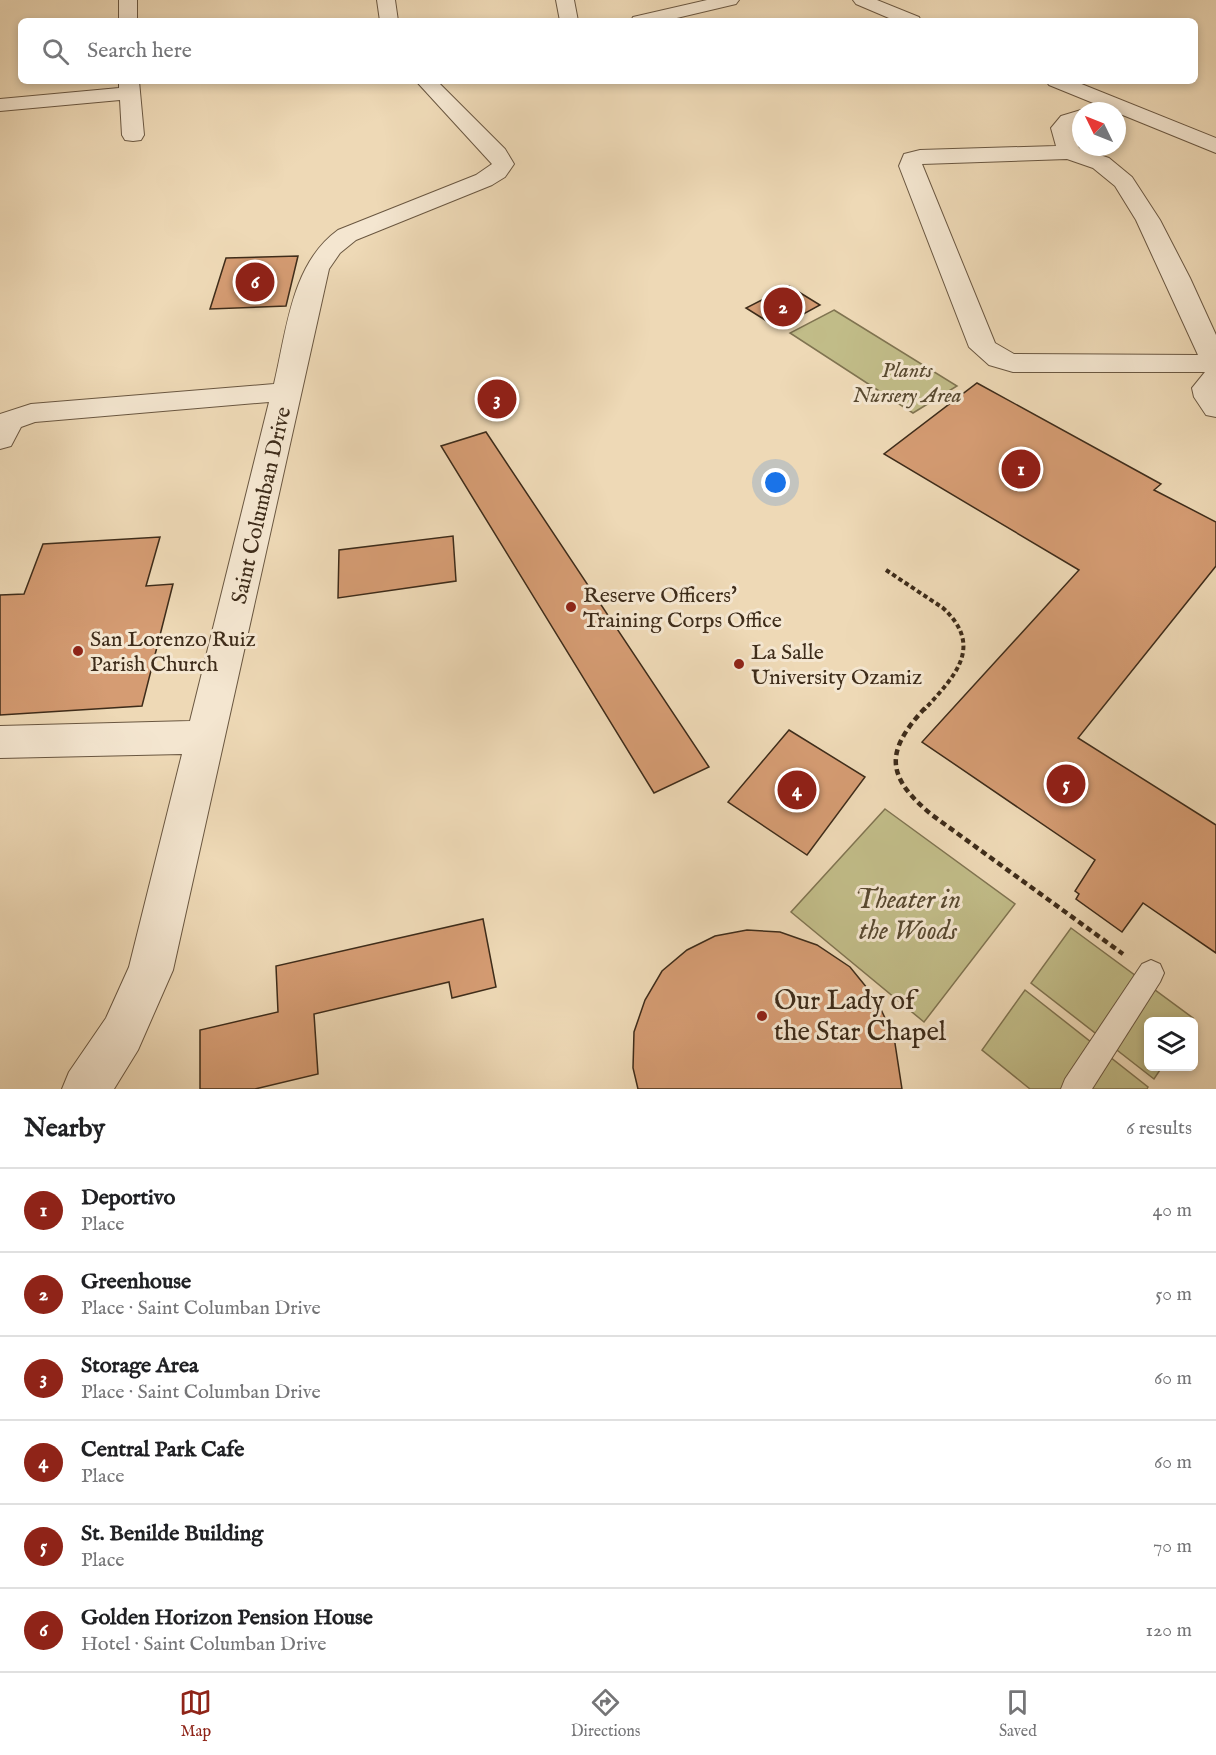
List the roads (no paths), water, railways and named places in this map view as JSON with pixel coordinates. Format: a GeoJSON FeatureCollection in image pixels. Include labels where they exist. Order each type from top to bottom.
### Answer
{"type":"FeatureCollection","features":[{"type":"Feature","properties":{"kind":"street"},"geometry":{"type":"LineString","coordinates":[[128,0],[128,18]]}},
{"type":"Feature","properties":{"kind":"street"},"geometry":{"type":"LineString","coordinates":[[386,0],[389,18]]}},
{"type":"Feature","properties":{"kind":"street"},"geometry":{"type":"LineString","coordinates":[[566,0],[569,18]]}},
{"type":"Feature","properties":{"kind":"street"},"geometry":{"type":"LineString","coordinates":[[653,18],[730,0]]}},
{"type":"Feature","properties":{"kind":"street"},"geometry":{"type":"LineString","coordinates":[[862,0],[905,18]]}},
{"type":"Feature","properties":{"kind":"street","name":"Saint Columban Drive"},"geometry":{"type":"LineString","coordinates":[[86,1089],[122,1034],[151,970],[313,276],[320,260],[329,248],[347,235],[484,180],[497,172],[503,164],[497,154],[429,84]]}},
{"type":"Feature","properties":{"kind":"street"},"geometry":{"type":"LineString","coordinates":[[1061,84],[1092,102]]}},
{"type":"Feature","properties":{"kind":"street"},"geometry":{"type":"LineString","coordinates":[[0,105],[129,87],[133,135]]}},
{"type":"Feature","properties":{"kind":"street"},"geometry":{"type":"LineString","coordinates":[[1126,116],[1216,146]]}},
{"type":"Feature","properties":{"kind":"street"},"geometry":{"type":"LineString","coordinates":[[1069,152],[1062,128],[1072,120]]}},
{"type":"Feature","properties":{"kind":"street"},"geometry":{"type":"LineString","coordinates":[[1069,152],[1101,163],[1124,182],[1163,249],[1216,364],[1013,363],[999,358],[983,347],[910,165],[912,159],[1069,152]]}},
{"type":"Feature","properties":{"kind":"street"},"geometry":{"type":"LineString","coordinates":[[1216,377],[1206,388],[1208,397],[1216,408]]}},
{"type":"Feature","properties":{"kind":"street"},"geometry":{"type":"LineString","coordinates":[[0,439],[9,421],[31,413],[286,392]]}},
{"type":"Feature","properties":{"kind":"street"},"geometry":{"type":"LineString","coordinates":[[0,742],[205,737]]}},
{"type":"Feature","properties":{"kind":"lane"},"geometry":{"type":"LineString","coordinates":[[1075,1089],[1151,974]]}},
{"type":"Feature","properties":{"kind":"place","name":"Golden Horizon Pension House"},"geometry":{"type":"Point","coordinates":[255,282]}},
{"type":"Feature","properties":{"kind":"place","name":"Greenhouse"},"geometry":{"type":"Point","coordinates":[783,307]}},
{"type":"Feature","properties":{"kind":"place","name":"Storage Area"},"geometry":{"type":"Point","coordinates":[497,399]}},
{"type":"Feature","properties":{"kind":"place","name":"Deportivo"},"geometry":{"type":"Point","coordinates":[1021,469]}},
{"type":"Feature","properties":{"kind":"place","name":"Reserve Officers' Training Corps Office"},"geometry":{"type":"Point","coordinates":[571,607]}},
{"type":"Feature","properties":{"kind":"place","name":"San Lorenzo Ruiz Parish Church"},"geometry":{"type":"Point","coordinates":[78,651]}},
{"type":"Feature","properties":{"kind":"place","name":"La Salle University Ozamiz"},"geometry":{"type":"Point","coordinates":[739,664]}},
{"type":"Feature","properties":{"kind":"place","name":"St. Benilde Building"},"geometry":{"type":"Point","coordinates":[1066,784]}},
{"type":"Feature","properties":{"kind":"place","name":"Central Park Cafe"},"geometry":{"type":"Point","coordinates":[797,790]}},
{"type":"Feature","properties":{"kind":"place","name":"Our Lady of the Star Chapel"},"geometry":{"type":"Point","coordinates":[762,1016]}},
{"type":"Feature","properties":{"kind":"park label","name":"Plants Nursery Area"},"geometry":{"type":"Point","coordinates":[907,382]}},
{"type":"Feature","properties":{"kind":"park label","name":"Theater in the Woods"},"geometry":{"type":"Point","coordinates":[908,914]}}]}
